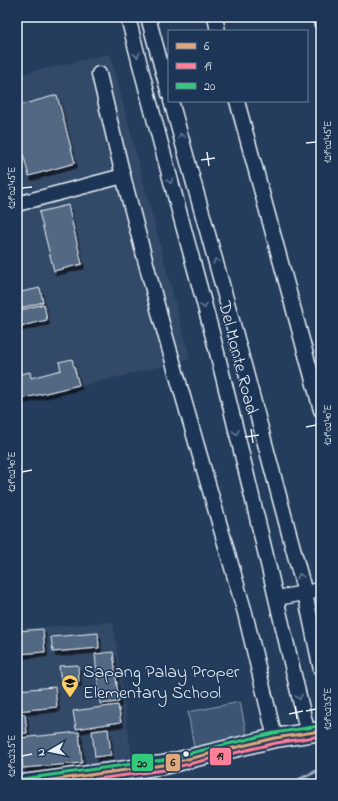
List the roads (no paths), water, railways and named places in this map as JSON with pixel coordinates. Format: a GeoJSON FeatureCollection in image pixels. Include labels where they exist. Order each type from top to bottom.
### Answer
{"type":"FeatureCollection","features":[{"type":"Feature","properties":{"kind":"main road"},"geometry":{"type":"LineString","coordinates":[[23,784],[163,765],[275,738],[315,732]]}},
{"type":"Feature","properties":{"kind":"street","name":"Del Monte Road"},"geometry":{"type":"LineString","coordinates":[[128,17],[152,112],[212,333],[277,598],[315,732]]}},
{"type":"Feature","properties":{"kind":"street"},"geometry":{"type":"LineString","coordinates":[[148,17],[168,90]]}},
{"type":"Feature","properties":{"kind":"street"},"geometry":{"type":"LineString","coordinates":[[215,17],[218,30]]}},
{"type":"Feature","properties":{"kind":"street"},"geometry":{"type":"LineString","coordinates":[[320,17],[321,22]]}},
{"type":"Feature","properties":{"kind":"street"},"geometry":{"type":"LineString","coordinates":[[99,74],[123,176],[161,320],[245,613],[275,738]]}},
{"type":"Feature","properties":{"kind":"street","name":"Del Monte Road"},"geometry":{"type":"LineString","coordinates":[[171,102],[235,331],[304,593],[321,670]]}},
{"type":"Feature","properties":{"kind":"street"},"geometry":{"type":"LineString","coordinates":[[237,102],[321,410]]}},
{"type":"Feature","properties":{"kind":"street"},"geometry":{"type":"LineString","coordinates":[[17,204],[123,176]]}},
{"type":"Feature","properties":{"kind":"street"},"geometry":{"type":"LineString","coordinates":[[277,598],[321,590]]}},
{"type":"Feature","properties":{"kind":"waterway"},"geometry":{"type":"LineString","coordinates":[[290,784],[321,769]]}},
{"type":"Feature","properties":{"kind":"place","name":"Sapang Palay Proper Elementary School"},"geometry":{"type":"Point","coordinates":[70,698]}}]}
